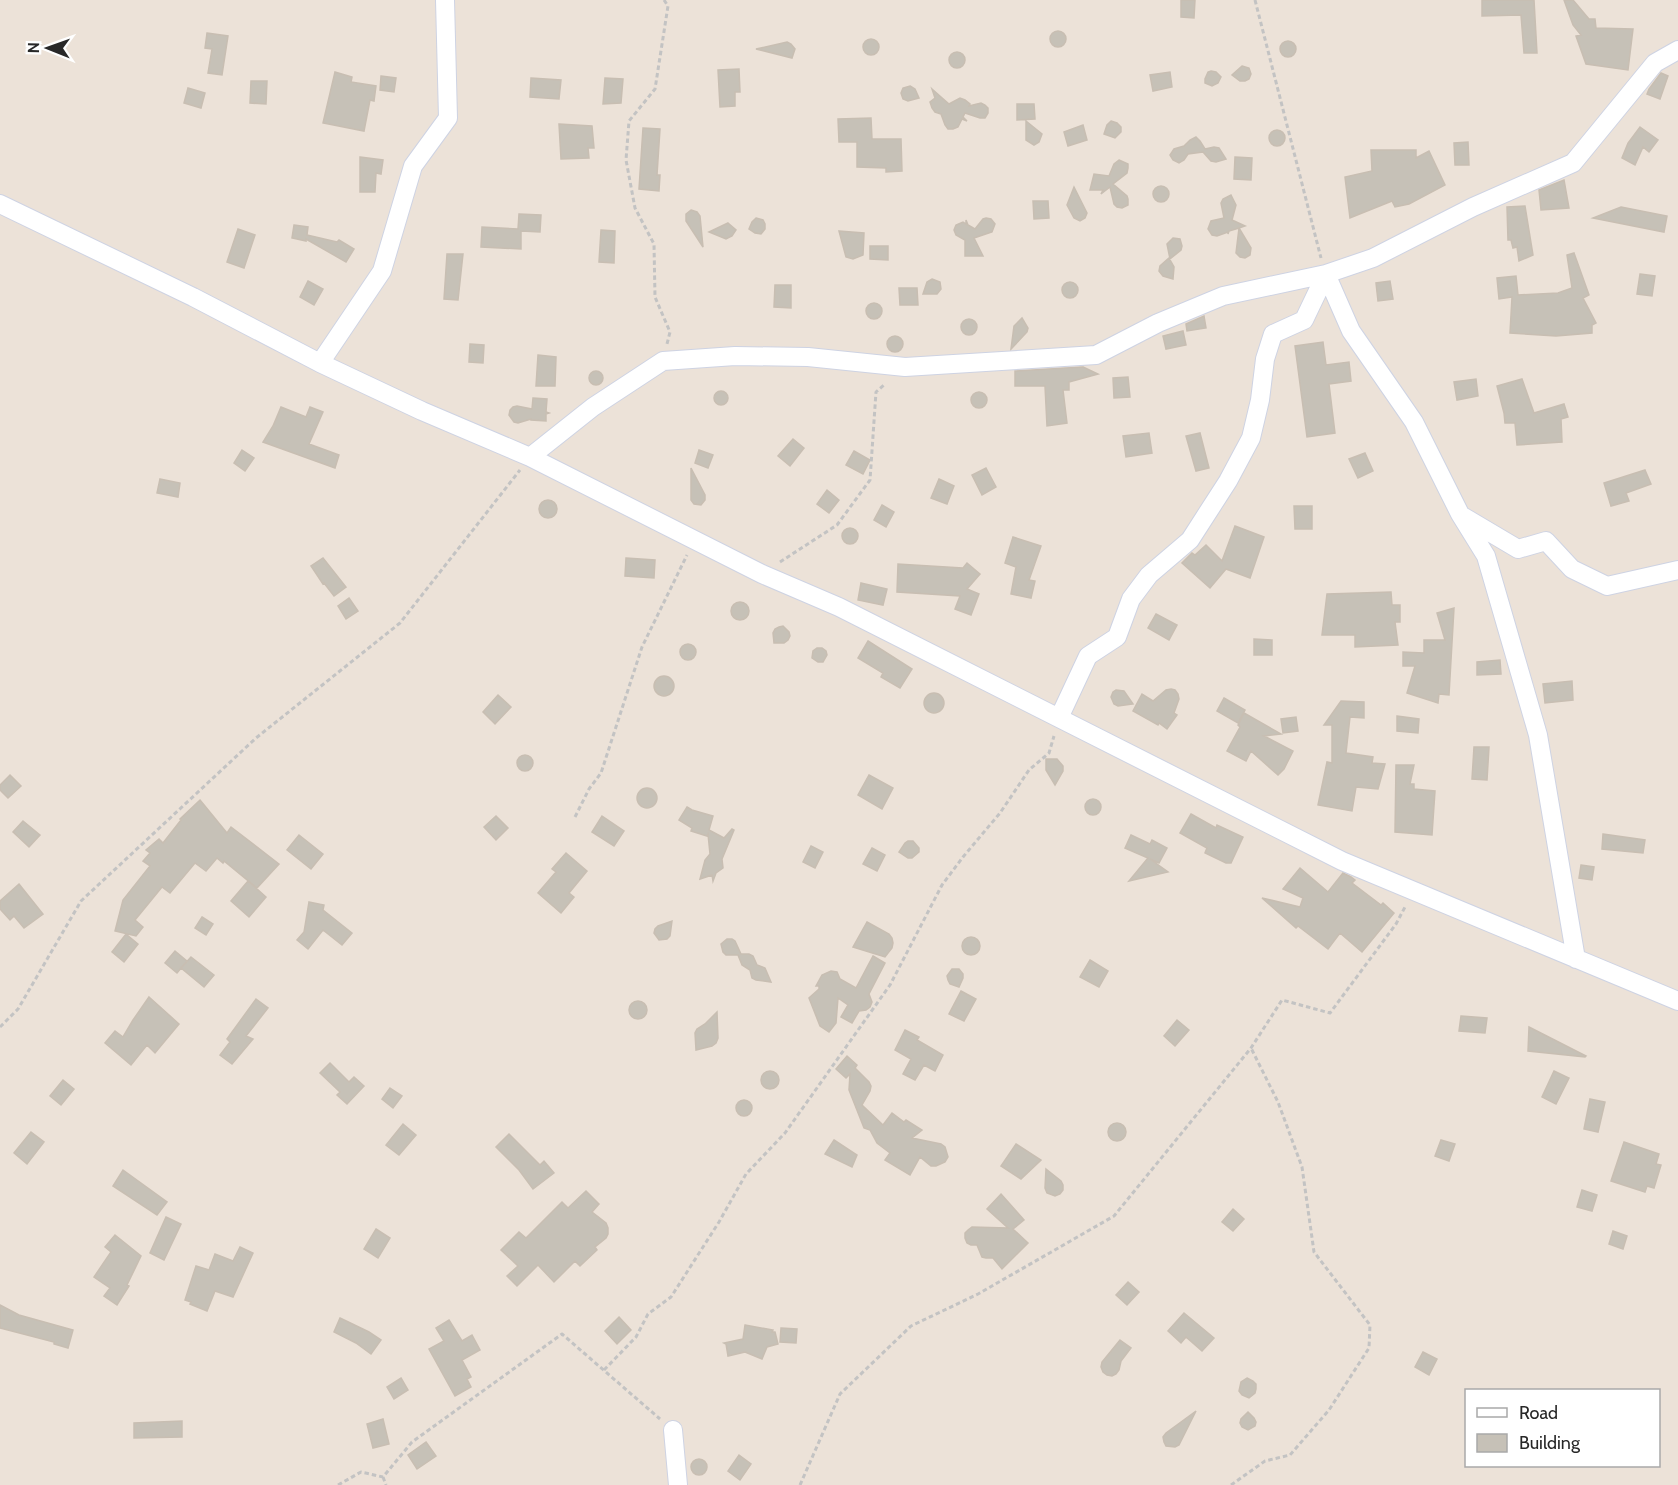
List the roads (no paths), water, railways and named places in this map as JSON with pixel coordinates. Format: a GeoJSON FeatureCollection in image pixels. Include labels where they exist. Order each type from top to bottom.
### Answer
{"type":"FeatureCollection","features":[{"type":"Feature","properties":{"kind":"street"},"geometry":{"type":"LineString","coordinates":[[320,363],[382,271],[413,166],[448,118],[445,0]]}},
{"type":"Feature","properties":{"kind":"street"},"geometry":{"type":"LineString","coordinates":[[530,457],[593,407],[663,361],[735,356],[797,357],[905,367],[1096,354],[1158,323],[1223,296],[1326,274],[1373,258],[1473,207],[1573,164],[1654,63],[1678,50]]}},
{"type":"Feature","properties":{"kind":"street"},"geometry":{"type":"LineString","coordinates":[[0,204],[192,297],[320,363],[422,411],[530,457],[762,574],[839,607],[1342,861],[1678,1001]]}},
{"type":"Feature","properties":{"kind":"street"},"geometry":{"type":"LineString","coordinates":[[1326,274],[1351,331],[1414,422],[1460,514],[1486,556],[1538,735],[1576,959]]}},
{"type":"Feature","properties":{"kind":"street"},"geometry":{"type":"LineString","coordinates":[[1059,718],[1088,656],[1117,637],[1131,599],[1149,575],[1190,540],[1228,482],[1251,438],[1260,400],[1265,359],[1273,334],[1304,320],[1326,274]]}},
{"type":"Feature","properties":{"kind":"street"},"geometry":{"type":"LineString","coordinates":[[1460,514],[1518,549],[1546,541],[1572,569],[1607,586],[1678,570]]}},
{"type":"Feature","properties":{"kind":"street"},"geometry":{"type":"LineString","coordinates":[[673,1430],[678,1485]]}}]}
